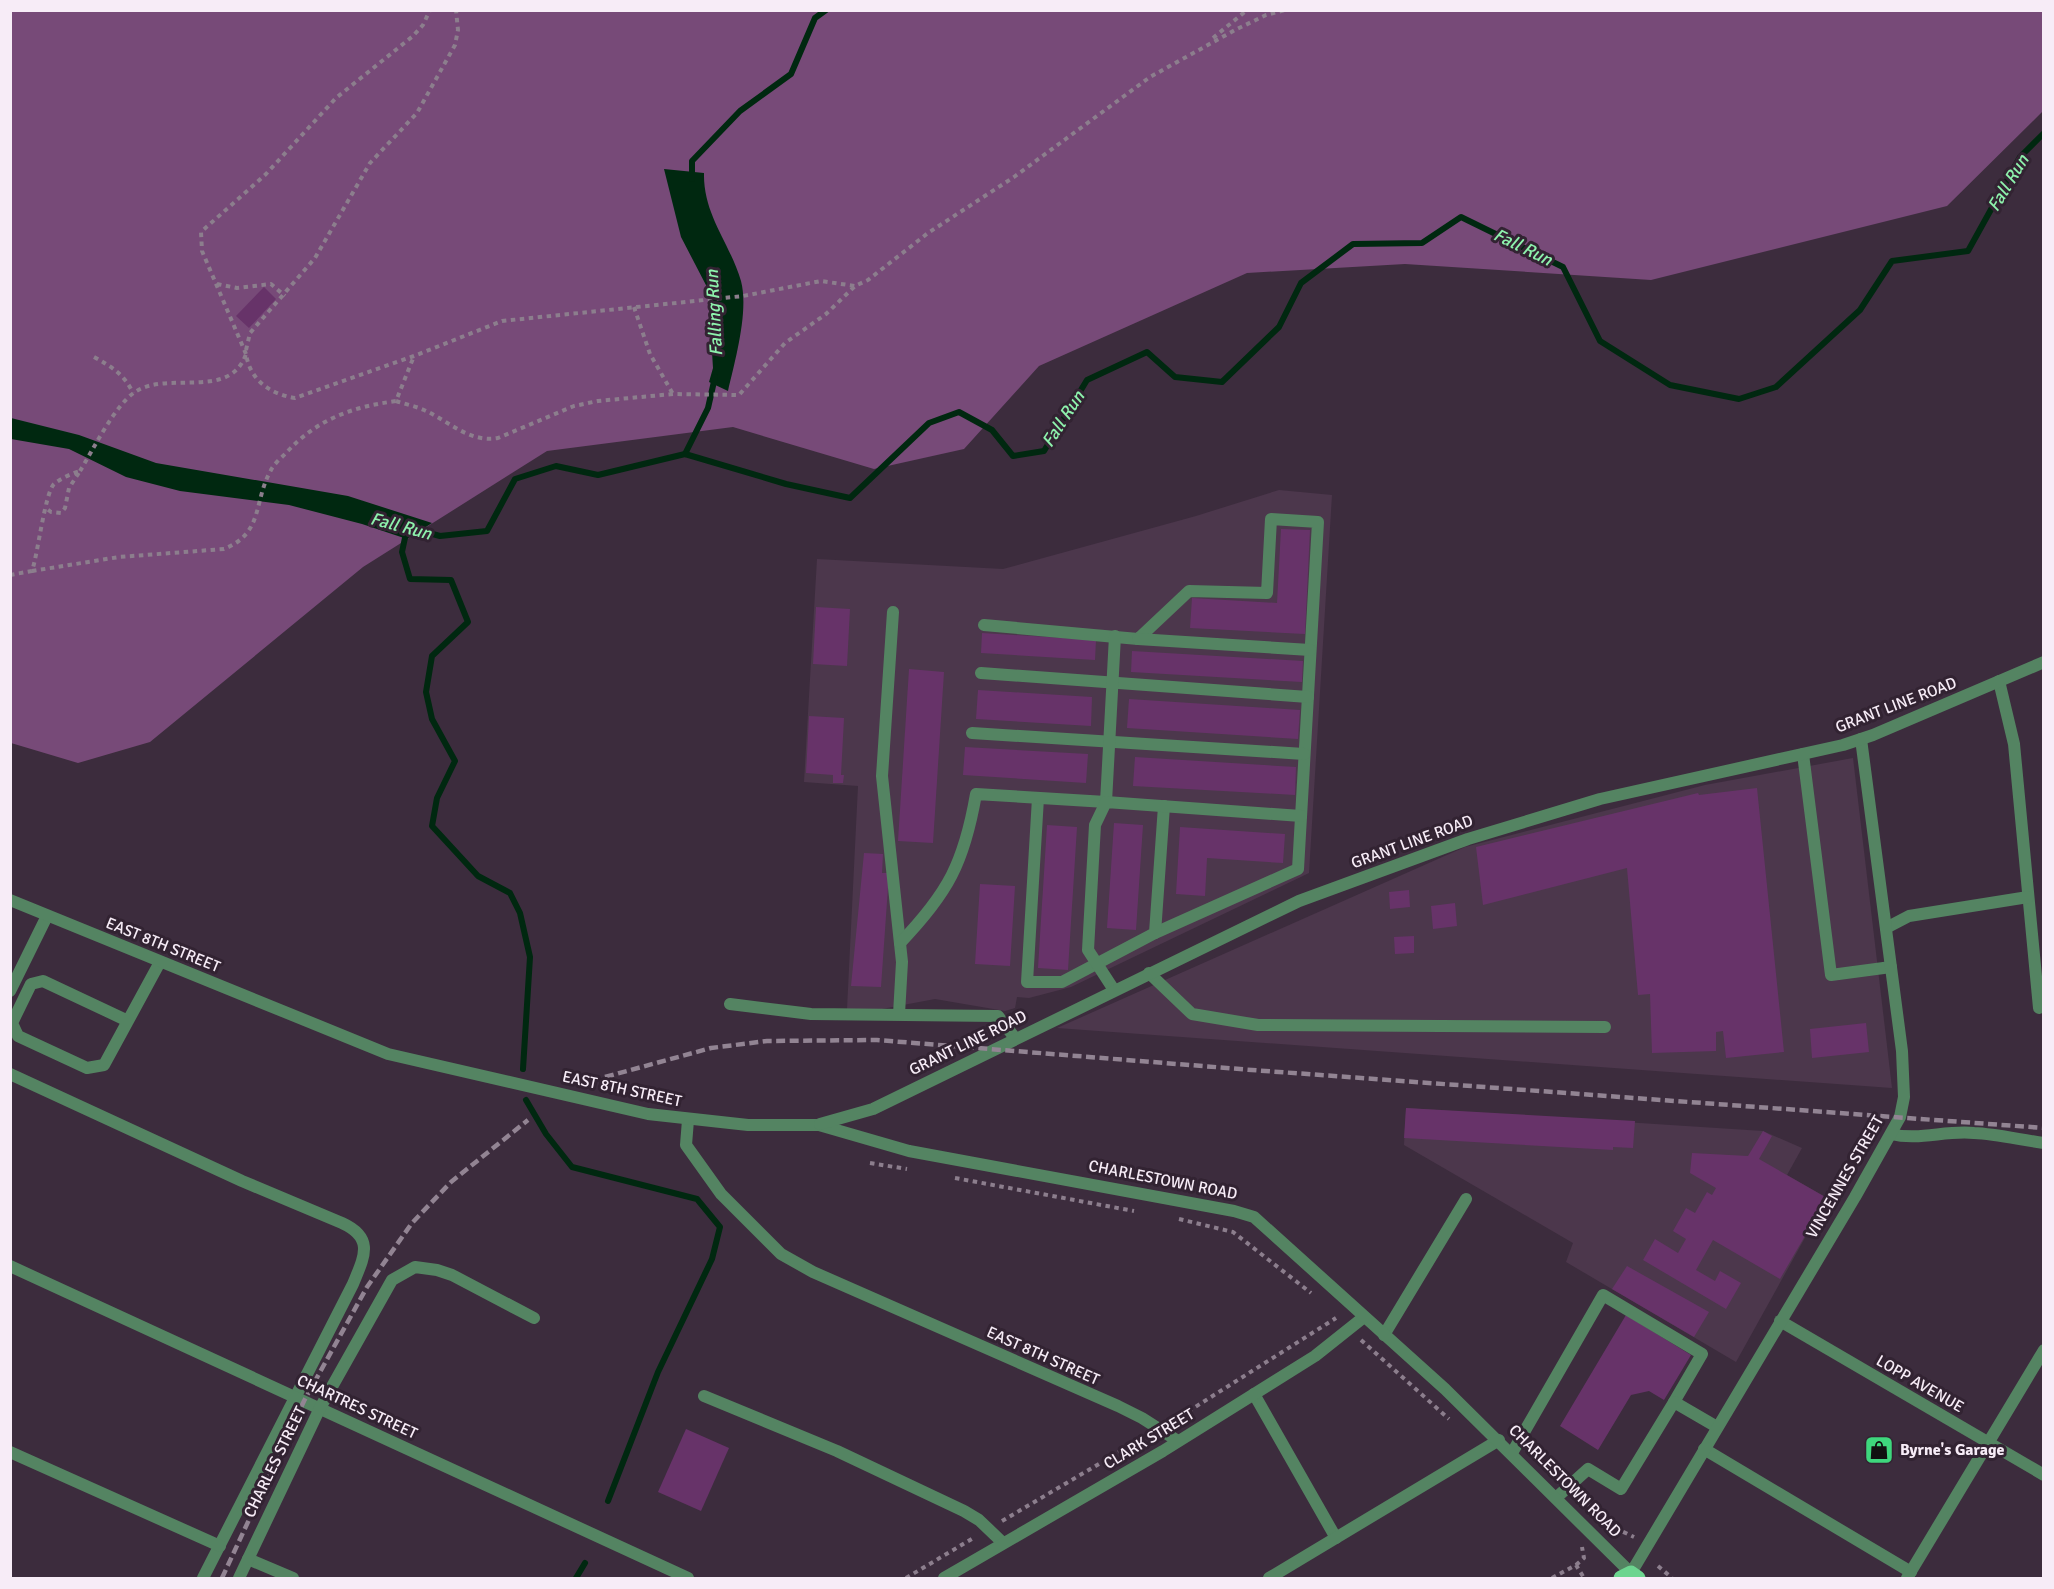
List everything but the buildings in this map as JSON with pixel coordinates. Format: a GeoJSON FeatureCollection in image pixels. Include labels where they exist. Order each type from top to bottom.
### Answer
{"type":"FeatureCollection","features":[{"type":"Feature","properties":{"kind":"street"},"geometry":{"type":"LineString","coordinates":[[1038,798],[1027,982],[1062,982],[1155,933],[1298,869],[1318,522],[1271,519],[1267,593],[1189,591],[1138,639]]}},
{"type":"Feature","properties":{"kind":"street"},"geometry":{"type":"LineString","coordinates":[[893,612],[882,776],[902,962],[899,1014]]}},
{"type":"Feature","properties":{"kind":"street"},"geometry":{"type":"LineString","coordinates":[[984,625],[1138,639],[1310,650]]}},
{"type":"Feature","properties":{"kind":"street"},"geometry":{"type":"LineString","coordinates":[[1114,990],[1088,950],[1095,825],[1106,802],[1115,636]]}},
{"type":"Feature","properties":{"kind":"street","name":"GRANT LINE ROAD"},"geometry":{"type":"LineString","coordinates":[[819,1125],[873,1109],[1299,901],[1468,839],[1600,799],[1861,739],[2043,662]]}},
{"type":"Feature","properties":{"kind":"street"},"geometry":{"type":"LineString","coordinates":[[981,673],[1308,697]]}},
{"type":"Feature","properties":{"kind":"street"},"geometry":{"type":"LineString","coordinates":[[1999,681],[2014,744],[2039,1008]]}},
{"type":"Feature","properties":{"kind":"street"},"geometry":{"type":"LineString","coordinates":[[972,733],[1304,754]]}},
{"type":"Feature","properties":{"kind":"street","name":"VINCENNES STREET"},"geometry":{"type":"LineString","coordinates":[[1630,1577],[1900,1117],[1904,1097],[1902,1052],[1861,739]]}},
{"type":"Feature","properties":{"kind":"street"},"geometry":{"type":"LineString","coordinates":[[1803,754],[1831,975],[1891,967]]}},
{"type":"Feature","properties":{"kind":"street"},"geometry":{"type":"LineString","coordinates":[[900,943],[933,908],[950,879],[969,836],[976,794],[1301,816]]}},
{"type":"Feature","properties":{"kind":"street"},"geometry":{"type":"LineString","coordinates":[[1155,933],[1164,806]]}},
{"type":"Feature","properties":{"kind":"street"},"geometry":{"type":"LineString","coordinates":[[1886,928],[1909,916],[2028,897]]}},
{"type":"Feature","properties":{"kind":"street","name":"EAST 8TH STREET"},"geometry":{"type":"LineString","coordinates":[[10,900],[388,1054],[648,1114],[688,1120],[686,1145],[721,1194],[782,1254],[813,1272],[1126,1410],[1178,1441]]}},
{"type":"Feature","properties":{"kind":"street"},"geometry":{"type":"LineString","coordinates":[[10,991],[47,916]]}},
{"type":"Feature","properties":{"kind":"street"},"geometry":{"type":"LineString","coordinates":[[128,1021],[43,981],[30,984],[12,1023],[18,1036],[87,1068],[104,1065],[128,1021],[160,962]]}},
{"type":"Feature","properties":{"kind":"street"},"geometry":{"type":"LineString","coordinates":[[1149,974],[1192,1014],[1258,1025],[1605,1027]]}},
{"type":"Feature","properties":{"kind":"street"},"geometry":{"type":"LineString","coordinates":[[730,1004],[811,1014],[998,1016],[1015,1038]]}},
{"type":"Feature","properties":{"kind":"street"},"geometry":{"type":"LineString","coordinates":[[10,1074],[242,1181],[357,1230],[364,1240],[360,1268],[203,1578]]}},
{"type":"Feature","properties":{"kind":"street","name":"CHARLESTOWN ROAD"},"geometry":{"type":"LineString","coordinates":[[688,1120],[778,1126],[819,1125],[909,1151],[1245,1214],[1262,1223],[1499,1440],[1597,1538],[1630,1577]]}},
{"type":"Feature","properties":{"kind":"street"},"geometry":{"type":"LineString","coordinates":[[1891,1134],[1910,1139],[1939,1133],[1974,1133],[2043,1143]]}},
{"type":"Feature","properties":{"kind":"street"},"geometry":{"type":"LineString","coordinates":[[1384,1335],[1466,1199]]}},
{"type":"Feature","properties":{"kind":"street","name":"CHARTRES STREET"},"geometry":{"type":"LineString","coordinates":[[10,1266],[688,1578]]}},
{"type":"Feature","properties":{"kind":"street","name":"CHARLES STREET"},"geometry":{"type":"LineString","coordinates":[[239,1578],[320,1408],[392,1280],[415,1267],[452,1275],[534,1318]]}},
{"type":"Feature","properties":{"kind":"street"},"geometry":{"type":"LineString","coordinates":[[1512,1453],[1603,1295],[1702,1354],[1621,1489],[1588,1469],[1557,1497]]}},
{"type":"Feature","properties":{"kind":"street","name":"CLARK STREET"},"geometry":{"type":"LineString","coordinates":[[944,1578],[1254,1394],[1315,1356],[1364,1317]]}},
{"type":"Feature","properties":{"kind":"street","name":"LOPP AVENUE"},"geometry":{"type":"LineString","coordinates":[[1779,1321],[2043,1475]]}},
{"type":"Feature","properties":{"kind":"street"},"geometry":{"type":"LineString","coordinates":[[1704,1449],[1909,1575],[2043,1350]]}},
{"type":"Feature","properties":{"kind":"street"},"geometry":{"type":"LineString","coordinates":[[1254,1394],[1336,1538]]}},
{"type":"Feature","properties":{"kind":"street"},"geometry":{"type":"LineString","coordinates":[[704,1396],[837,1451],[964,1511],[1004,1544]]}},
{"type":"Feature","properties":{"kind":"street"},"geometry":{"type":"LineString","coordinates":[[1674,1402],[1717,1427]]}},
{"type":"Feature","properties":{"kind":"street"},"geometry":{"type":"LineString","coordinates":[[1269,1578],[1499,1440]]}},
{"type":"Feature","properties":{"kind":"street"},"geometry":{"type":"LineString","coordinates":[[10,1452],[220,1546]]}},
{"type":"Feature","properties":{"kind":"street"},"geometry":{"type":"LineString","coordinates":[[248,1559],[293,1578]]}},
{"type":"Feature","properties":{"kind":"path"},"geometry":{"type":"LineString","coordinates":[[430,10],[423,25],[413,36],[343,92],[266,174],[201,232],[202,251],[246,354],[250,370],[269,391],[295,398],[414,356],[502,321],[743,296],[821,282],[855,286]]}},
{"type":"Feature","properties":{"kind":"path"},"geometry":{"type":"LineString","coordinates":[[46,508],[51,512],[61,513],[65,508],[69,488],[133,393],[153,386],[220,379],[233,374],[242,366],[250,333],[285,296],[315,258],[370,163],[417,113],[455,45],[458,30],[456,10]]}},
{"type":"Feature","properties":{"kind":"path"},"geometry":{"type":"LineString","coordinates":[[1205,45],[1247,10]]}},
{"type":"Feature","properties":{"kind":"path"},"geometry":{"type":"LineString","coordinates":[[10,575],[118,557],[224,549],[240,543],[249,532],[271,469],[317,424],[340,412],[368,405],[396,402],[422,409],[471,436],[488,440],[498,438],[574,406],[623,397],[673,394],[739,395],[784,343],[826,314],[855,286],[868,280],[928,233],[1014,177],[1150,77],[1205,45],[1266,15],[1285,10]]}},
{"type":"Feature","properties":{"kind":"path"},"geometry":{"type":"LineString","coordinates":[[217,284],[237,288],[271,284],[285,296]]}},
{"type":"Feature","properties":{"kind":"path"},"geometry":{"type":"LineString","coordinates":[[634,307],[650,354],[673,394]]}},
{"type":"Feature","properties":{"kind":"path"},"geometry":{"type":"LineString","coordinates":[[396,402],[414,356]]}},
{"type":"Feature","properties":{"kind":"path"},"geometry":{"type":"LineString","coordinates":[[94,357],[117,370],[127,381],[133,393]]}},
{"type":"Feature","properties":{"kind":"path"},"geometry":{"type":"LineString","coordinates":[[32,571],[50,489],[55,483],[80,471]]}},
{"type":"Feature","properties":{"kind":"path"},"geometry":{"type":"LineString","coordinates":[[870,1163],[913,1170]]}},
{"type":"Feature","properties":{"kind":"path"},"geometry":{"type":"LineString","coordinates":[[947,1177],[1140,1212]]}},
{"type":"Feature","properties":{"kind":"path"},"geometry":{"type":"LineString","coordinates":[[1175,1218],[1233,1232],[1317,1298]]}},
{"type":"Feature","properties":{"kind":"path"},"geometry":{"type":"LineString","coordinates":[[1331,1311],[1361,1340]]}},
{"type":"Feature","properties":{"kind":"path"},"geometry":{"type":"LineString","coordinates":[[906,1578],[1159,1429],[1335,1317]]}},
{"type":"Feature","properties":{"kind":"path"},"geometry":{"type":"LineString","coordinates":[[1569,1486],[1616,1528],[1581,1546]]}},
{"type":"Feature","properties":{"kind":"path"},"geometry":{"type":"LineString","coordinates":[[1552,1578],[1576,1565],[1584,1578]]}},
{"type":"Feature","properties":{"kind":"path"},"geometry":{"type":"LineString","coordinates":[[1658,1566],[1672,1578]]}},
{"type":"Feature","properties":{"kind":"shaded area"},"geometry":{"type":"Polygon","coordinates":[[[2043,10],[2044,110],[1947,206],[1651,280],[1405,264],[1247,273],[1039,366],[964,449],[874,469],[733,427],[547,451],[363,567],[150,742],[78,763],[11,743],[10,11],[2043,10]]]}},
{"type":"Feature","properties":{"kind":"shaded area"},"geometry":{"type":"Polygon","coordinates":[[[1279,490],[1332,495],[1309,873],[1071,987],[1029,998],[1017,997],[1015,1008],[1005,1011],[935,999],[882,1009],[847,1009],[858,786],[804,782],[817,559],[1003,569],[1196,516],[1279,490]]]}},
{"type":"Feature","properties":{"kind":"shaded area"},"geometry":{"type":"Polygon","coordinates":[[[1853,758],[1892,1088],[1057,1028],[1465,847],[1705,785],[1853,758]]]}},
{"type":"Feature","properties":{"kind":"shaded area"},"geometry":{"type":"Polygon","coordinates":[[[1406,1108],[1763,1131],[1802,1148],[1787,1175],[1827,1198],[1736,1362],[1566,1262],[1573,1243],[1404,1145],[1406,1108]]]}},
{"type":"Feature","properties":{"kind":"water"},"geometry":{"type":"Polygon","coordinates":[[[664,169],[704,173],[712,216],[741,281],[742,321],[728,391],[709,382],[713,368],[708,289],[681,237],[664,169]]]}},
{"type":"Feature","properties":{"kind":"water"},"geometry":{"type":"Polygon","coordinates":[[[11,418],[79,435],[156,463],[348,496],[432,523],[407,539],[362,524],[289,505],[180,491],[126,477],[69,449],[11,439],[11,418]]]}},
{"type":"Feature","properties":{"kind":"waterway","name":"Falling Run"},"geometry":{"type":"LineString","coordinates":[[692,179],[692,161],[740,111],[791,74],[815,18],[826,10]]}},
{"type":"Feature","properties":{"kind":"waterway","name":"Fall Run"},"geometry":{"type":"LineString","coordinates":[[414,529],[440,536],[487,531],[515,479],[556,466],[598,475],[685,454],[786,484],[850,498],[929,423],[959,412],[992,430],[1013,456],[1044,451],[1087,380],[1147,352],[1175,377],[1222,382],[1279,327],[1301,283],[1353,244],[1422,243],[1461,217],[1563,267],[1600,341],[1670,385],[1739,399],[1776,387],[1860,310],[1892,261],[1968,251],[2020,157],[2044,133]]}},
{"type":"Feature","properties":{"kind":"waterway","name":"Falling Run"},"geometry":{"type":"LineString","coordinates":[[685,454],[708,408],[715,377]]}},
{"type":"Feature","properties":{"kind":"waterway"},"geometry":{"type":"LineString","coordinates":[[406,533],[402,552],[410,579],[451,580],[468,622],[432,656],[426,692],[432,719],[455,761],[437,798],[432,826],[478,876],[510,893],[520,913],[530,957],[523,1069]]}},
{"type":"Feature","properties":{"kind":"waterway"},"geometry":{"type":"LineString","coordinates":[[526,1100],[546,1134],[572,1167],[697,1199],[720,1227],[712,1259],[658,1372],[608,1501]]}},
{"type":"Feature","properties":{"kind":"waterway"},"geometry":{"type":"LineString","coordinates":[[576,1578],[585,1563]]}},
{"type":"Feature","properties":{"kind":"railway"},"geometry":{"type":"LineString","coordinates":[[605,1077],[711,1048],[767,1041],[877,1040],[2044,1128]]}},
{"type":"Feature","properties":{"kind":"railway"},"geometry":{"type":"LineString","coordinates":[[222,1578],[304,1401],[367,1287],[412,1223],[451,1182],[528,1120]]}},
{"type":"Feature","properties":{"kind":"place","name":"Byrne's Garage"},"geometry":{"type":"Point","coordinates":[1879,1450]}}]}
